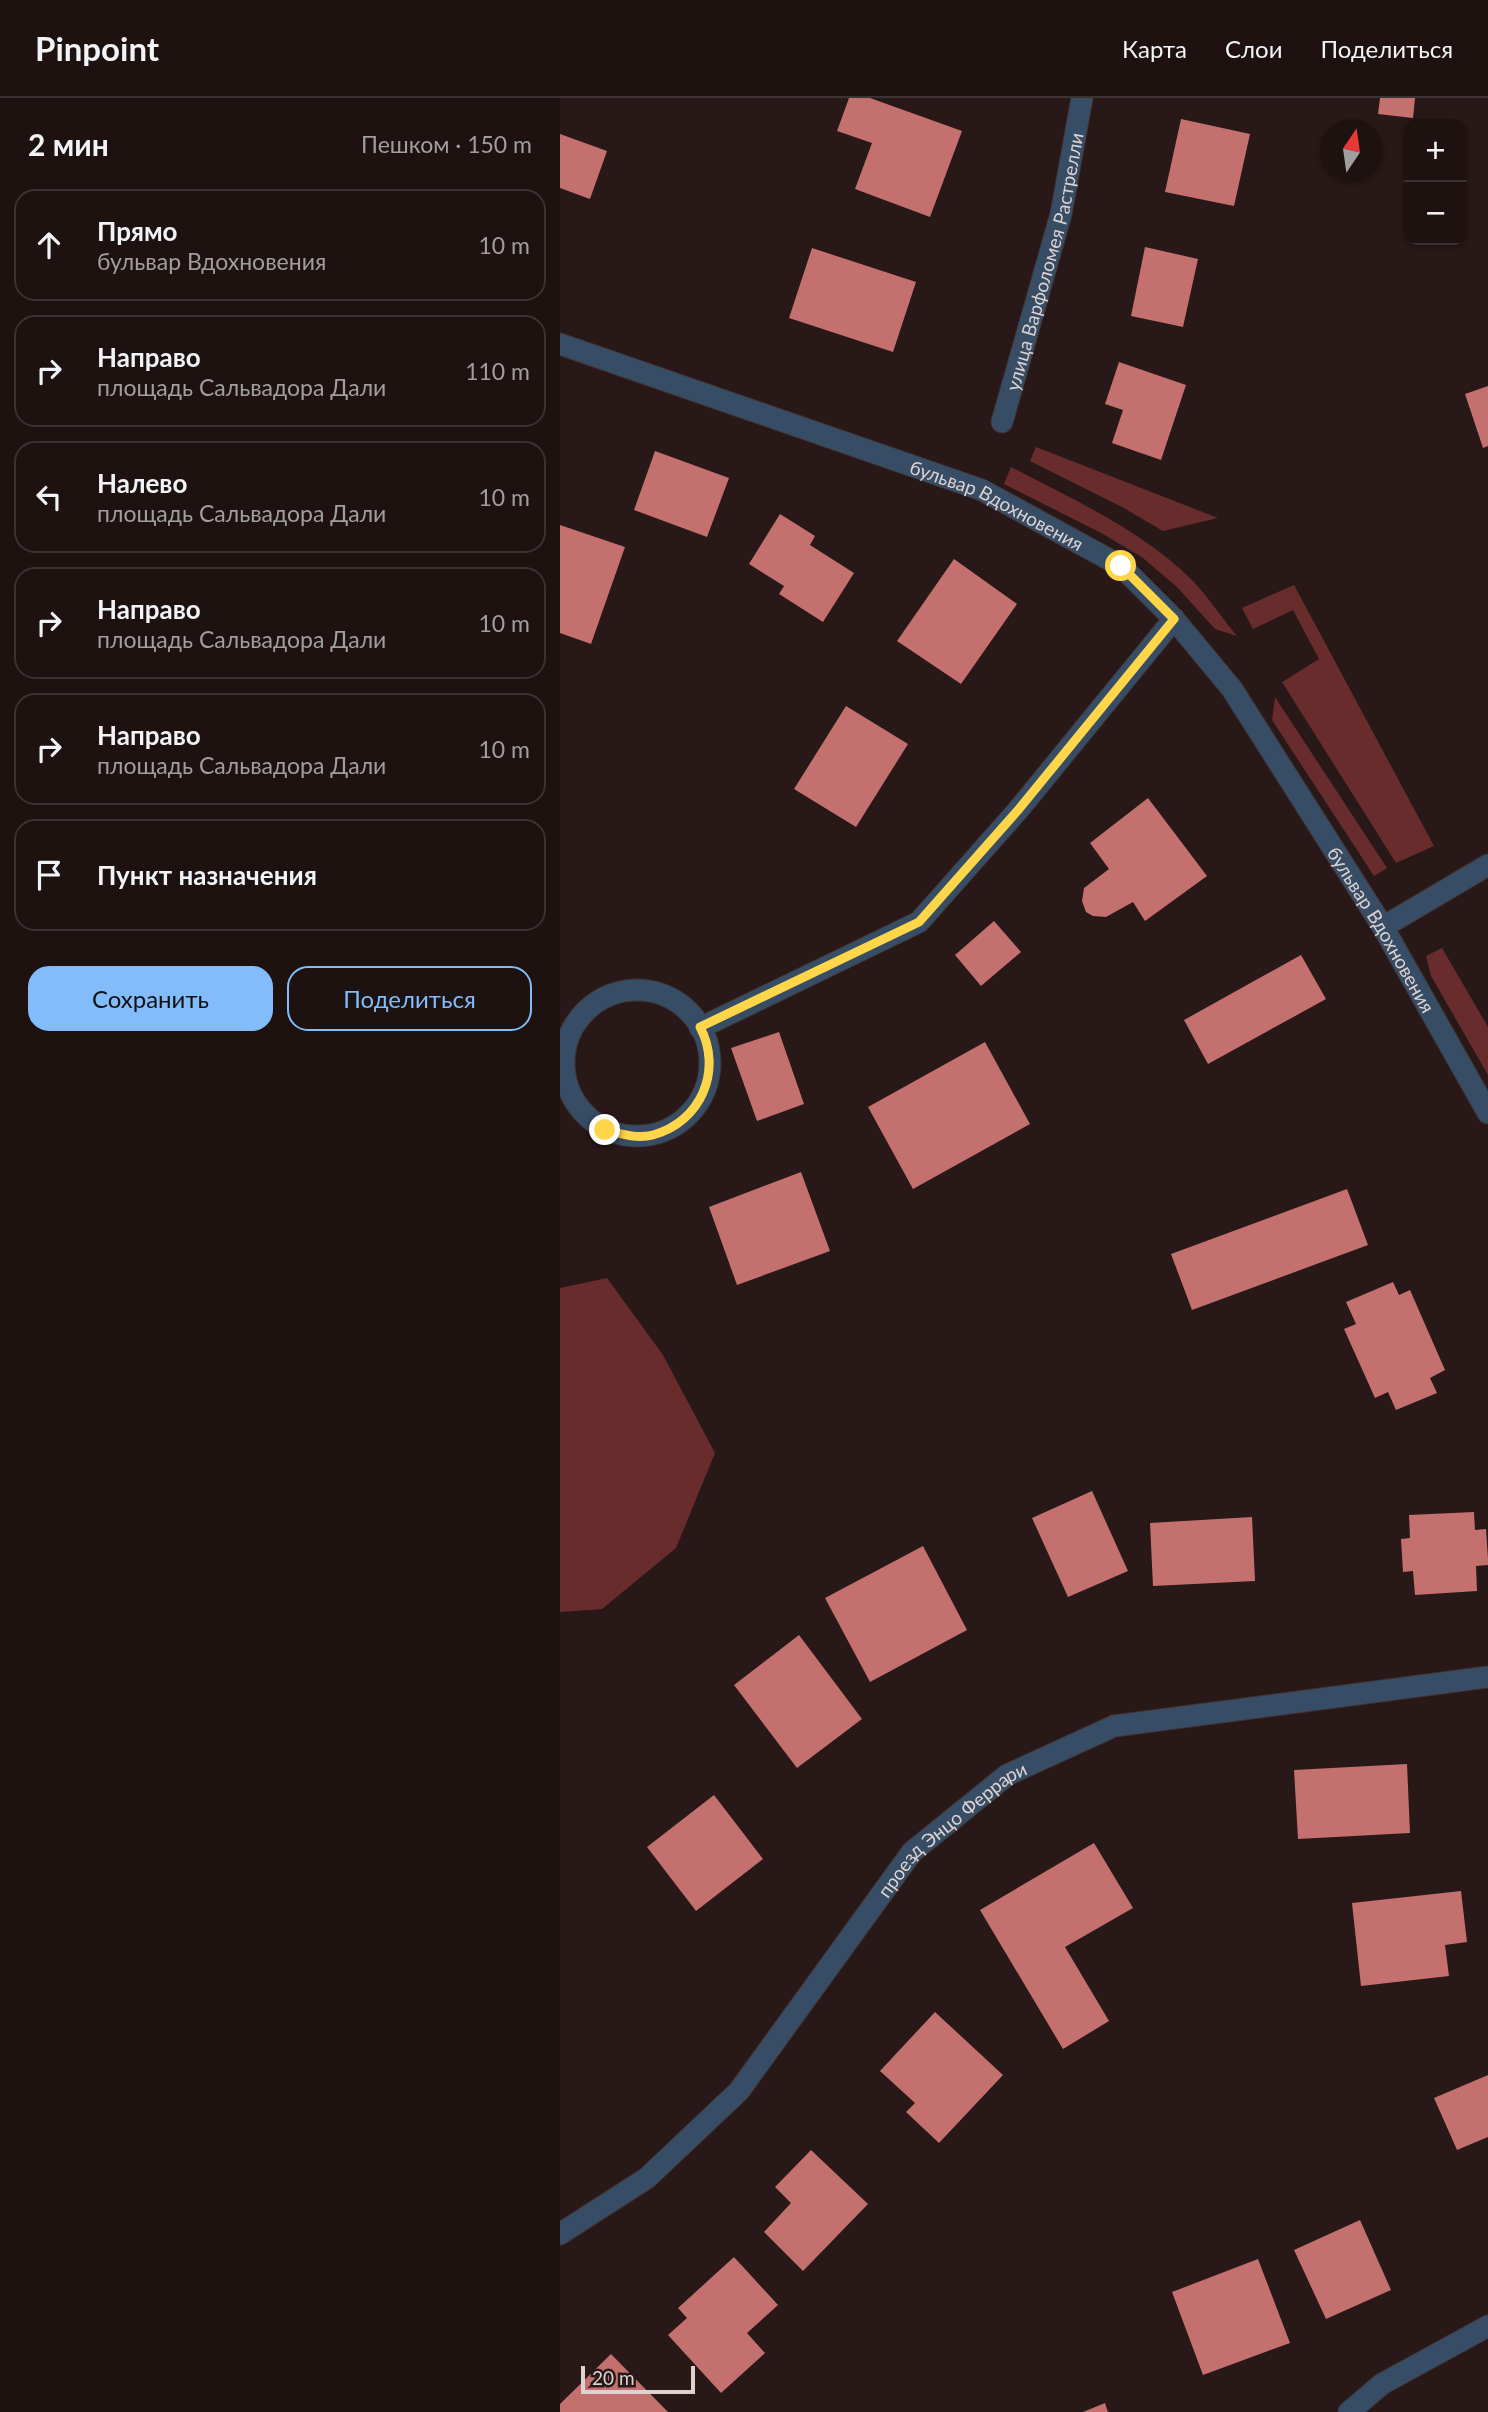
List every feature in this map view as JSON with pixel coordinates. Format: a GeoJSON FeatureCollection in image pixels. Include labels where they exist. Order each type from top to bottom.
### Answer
{"type":"FeatureCollection","features":[{"type":"Feature","properties":{"kind":"street","name":"улица Варфоломея Растрелли"},"geometry":{"type":"LineString","coordinates":[[1002,422],[1061,214],[1082,98]]}},
{"type":"Feature","properties":{"kind":"street","name":"бульвар Вдохновения"},"geometry":{"type":"LineString","coordinates":[[560,344],[982,490],[1121,566],[1174,619],[1231,689],[1383,927],[1488,1113]]}},
{"type":"Feature","properties":{"kind":"street"},"geometry":{"type":"LineString","coordinates":[[700,1027],[919,922],[1019,809],[1174,619]]}},
{"type":"Feature","properties":{"kind":"street"},"geometry":{"type":"LineString","coordinates":[[1383,927],[1488,865]]}},
{"type":"Feature","properties":{"kind":"street"},"geometry":{"type":"LineString","coordinates":[[627,991],[652,991],[675,1001],[694,1017],[700,1027],[706,1039],[710,1063],[706,1088],[694,1110],[674,1126],[652,1135],[628,1136],[605,1130],[586,1117],[572,1098],[564,1076],[564,1052],[571,1030],[585,1011],[605,997],[627,991]]}},
{"type":"Feature","properties":{"kind":"street","name":"проезд Энцо Феррари"},"geometry":{"type":"LineString","coordinates":[[560,2234],[647,2178],[739,2091],[912,1852],[1007,1775],[1114,1726],[1488,1677]]}},
{"type":"Feature","properties":{"kind":"street"},"geometry":{"type":"LineString","coordinates":[[1349,2412],[1382,2384],[1488,2326]]}},
{"type":"Feature","properties":{"kind":"shaded area"},"geometry":{"type":"Polygon","coordinates":[[[1036,447],[1218,518],[1163,531],[1122,507],[1030,461],[1036,447]]]}},
{"type":"Feature","properties":{"kind":"shaded area"},"geometry":{"type":"Polygon","coordinates":[[[1011,467],[1083,504],[1152,546],[1193,581],[1237,636],[1215,629],[1177,587],[1143,558],[1103,534],[1004,484],[1011,467]]]}},
{"type":"Feature","properties":{"kind":"shaded area"},"geometry":{"type":"Polygon","coordinates":[[[1294,585],[1434,846],[1396,863],[1282,682],[1319,659],[1293,610],[1253,629],[1242,608],[1294,585]]]}},
{"type":"Feature","properties":{"kind":"shaded area"},"geometry":{"type":"Polygon","coordinates":[[[1275,697],[1387,868],[1374,876],[1272,720],[1275,697]]]}},
{"type":"Feature","properties":{"kind":"shaded area"},"geometry":{"type":"Polygon","coordinates":[[[1442,948],[1488,1027],[1488,1075],[1431,976],[1426,956],[1442,948]]]}},
{"type":"Feature","properties":{"kind":"shaded area"},"geometry":{"type":"Polygon","coordinates":[[[607,1278],[663,1355],[715,1453],[676,1548],[602,1609],[560,1612],[560,1288],[607,1278]]]}},
{"type":"Feature","properties":{"kind":"building"},"geometry":{"type":"Polygon","coordinates":[[[849,98],[870,98],[962,131],[930,217],[855,189],[872,143],[837,131],[849,98]]]}},
{"type":"Feature","properties":{"kind":"building"},"geometry":{"type":"Polygon","coordinates":[[[1380,98],[1415,98],[1413,118],[1378,114],[1380,98]]]}},
{"type":"Feature","properties":{"kind":"building"},"geometry":{"type":"Polygon","coordinates":[[[1181,119],[1250,134],[1234,206],[1165,192],[1181,119]]]}},
{"type":"Feature","properties":{"kind":"building"},"geometry":{"type":"Polygon","coordinates":[[[560,134],[607,151],[590,199],[560,188],[560,134]]]}},
{"type":"Feature","properties":{"kind":"building"},"geometry":{"type":"Polygon","coordinates":[[[1145,247],[1198,259],[1183,327],[1131,316],[1145,247]]]}},
{"type":"Feature","properties":{"kind":"building"},"geometry":{"type":"Polygon","coordinates":[[[812,248],[916,282],[893,352],[789,318],[812,248]]]}},
{"type":"Feature","properties":{"kind":"building"},"geometry":{"type":"Polygon","coordinates":[[[1119,362],[1186,385],[1161,460],[1112,443],[1123,410],[1105,404],[1119,362]]]}},
{"type":"Feature","properties":{"kind":"building"},"geometry":{"type":"Polygon","coordinates":[[[1488,386],[1488,446],[1483,448],[1465,394],[1488,386]]]}},
{"type":"Feature","properties":{"kind":"building"},"geometry":{"type":"Polygon","coordinates":[[[655,451],[729,478],[707,537],[634,510],[655,451]]]}},
{"type":"Feature","properties":{"kind":"building"},"geometry":{"type":"Polygon","coordinates":[[[780,514],[815,536],[810,545],[854,573],[823,622],[779,594],[784,586],[749,564],[780,514]]]}},
{"type":"Feature","properties":{"kind":"building"},"geometry":{"type":"Polygon","coordinates":[[[560,525],[625,547],[591,644],[560,633],[560,525]]]}},
{"type":"Feature","properties":{"kind":"building"},"geometry":{"type":"Polygon","coordinates":[[[954,559],[1017,604],[961,684],[897,641],[954,559]]]}},
{"type":"Feature","properties":{"kind":"building"},"geometry":{"type":"Polygon","coordinates":[[[846,706],[908,744],[856,827],[794,789],[846,706]]]}},
{"type":"Feature","properties":{"kind":"building"},"geometry":{"type":"Polygon","coordinates":[[[1148,798],[1207,876],[1145,921],[1133,902],[1106,917],[1093,916],[1086,912],[1082,901],[1084,888],[1109,869],[1090,843],[1148,798]]]}},
{"type":"Feature","properties":{"kind":"building"},"geometry":{"type":"Polygon","coordinates":[[[994,921],[1021,952],[981,986],[955,955],[994,921]]]}},
{"type":"Feature","properties":{"kind":"building"},"geometry":{"type":"Polygon","coordinates":[[[1301,955],[1326,999],[1208,1064],[1184,1020],[1301,955]]]}},
{"type":"Feature","properties":{"kind":"building"},"geometry":{"type":"Polygon","coordinates":[[[779,1032],[804,1104],[757,1121],[731,1048],[779,1032]]]}},
{"type":"Feature","properties":{"kind":"building"},"geometry":{"type":"Polygon","coordinates":[[[985,1042],[1030,1124],[913,1189],[868,1107],[985,1042]]]}},
{"type":"Feature","properties":{"kind":"building"},"geometry":{"type":"Polygon","coordinates":[[[801,1172],[830,1251],[737,1285],[709,1207],[801,1172]]]}},
{"type":"Feature","properties":{"kind":"building"},"geometry":{"type":"Polygon","coordinates":[[[1347,1189],[1368,1245],[1192,1310],[1171,1254],[1347,1189]]]}},
{"type":"Feature","properties":{"kind":"building"},"geometry":{"type":"Polygon","coordinates":[[[1393,1282],[1399,1295],[1410,1290],[1445,1370],[1430,1378],[1437,1393],[1396,1410],[1388,1392],[1375,1398],[1344,1329],[1356,1324],[1346,1302],[1393,1282]]]}},
{"type":"Feature","properties":{"kind":"building"},"geometry":{"type":"Polygon","coordinates":[[[1092,1491],[1128,1571],[1068,1597],[1032,1518],[1092,1491]]]}},
{"type":"Feature","properties":{"kind":"building"},"geometry":{"type":"Polygon","coordinates":[[[1474,1512],[1475,1530],[1486,1529],[1488,1559],[1488,1565],[1476,1566],[1477,1591],[1415,1595],[1413,1571],[1403,1572],[1401,1539],[1410,1538],[1409,1515],[1474,1512]]]}},
{"type":"Feature","properties":{"kind":"building"},"geometry":{"type":"Polygon","coordinates":[[[1252,1517],[1255,1581],[1153,1586],[1150,1523],[1252,1517]]]}},
{"type":"Feature","properties":{"kind":"building"},"geometry":{"type":"Polygon","coordinates":[[[923,1546],[967,1630],[870,1682],[825,1598],[923,1546]]]}},
{"type":"Feature","properties":{"kind":"building"},"geometry":{"type":"Polygon","coordinates":[[[799,1635],[862,1719],[797,1768],[734,1685],[799,1635]]]}},
{"type":"Feature","properties":{"kind":"building"},"geometry":{"type":"Polygon","coordinates":[[[1407,1764],[1410,1833],[1298,1839],[1294,1770],[1407,1764]]]}},
{"type":"Feature","properties":{"kind":"building"},"geometry":{"type":"Polygon","coordinates":[[[714,1795],[763,1859],[696,1911],[647,1847],[714,1795]]]}},
{"type":"Feature","properties":{"kind":"building"},"geometry":{"type":"Polygon","coordinates":[[[1094,1843],[1133,1908],[1065,1947],[1109,2021],[1063,2049],[980,1910],[1094,1843]]]}},
{"type":"Feature","properties":{"kind":"building"},"geometry":{"type":"Polygon","coordinates":[[[1461,1891],[1467,1942],[1445,1945],[1449,1976],[1361,1986],[1352,1903],[1461,1891]]]}},
{"type":"Feature","properties":{"kind":"building"},"geometry":{"type":"Polygon","coordinates":[[[935,2012],[1003,2075],[939,2143],[906,2112],[915,2103],[880,2071],[935,2012]]]}},
{"type":"Feature","properties":{"kind":"building"},"geometry":{"type":"Polygon","coordinates":[[[1488,2075],[1488,2137],[1457,2150],[1434,2098],[1488,2075]]]}},
{"type":"Feature","properties":{"kind":"building"},"geometry":{"type":"Polygon","coordinates":[[[811,2150],[868,2204],[803,2271],[764,2232],[791,2203],[775,2187],[811,2150]]]}},
{"type":"Feature","properties":{"kind":"building"},"geometry":{"type":"Polygon","coordinates":[[[1360,2220],[1391,2290],[1326,2319],[1294,2250],[1360,2220]]]}},
{"type":"Feature","properties":{"kind":"building"},"geometry":{"type":"Polygon","coordinates":[[[734,2257],[778,2305],[747,2333],[765,2353],[721,2393],[668,2335],[687,2318],[678,2308],[734,2257]]]}},
{"type":"Feature","properties":{"kind":"building"},"geometry":{"type":"Polygon","coordinates":[[[1258,2259],[1290,2343],[1203,2375],[1172,2292],[1258,2259]]]}},
{"type":"Feature","properties":{"kind":"building"},"geometry":{"type":"Polygon","coordinates":[[[611,2354],[668,2412],[560,2412],[560,2404],[611,2354]]]}},
{"type":"Feature","properties":{"kind":"building"},"geometry":{"type":"Polygon","coordinates":[[[1105,2403],[1108,2412],[1083,2412],[1105,2403]]]}},
{"type":"Feature","properties":{"kind":"route"},"geometry":{"type":"LineString","coordinates":[[605,1130],[628,1136],[652,1135],[674,1126],[694,1110],[706,1088],[710,1063],[706,1039],[700,1027],[919,922],[1019,809],[1174,619],[1121,566]]}}]}
